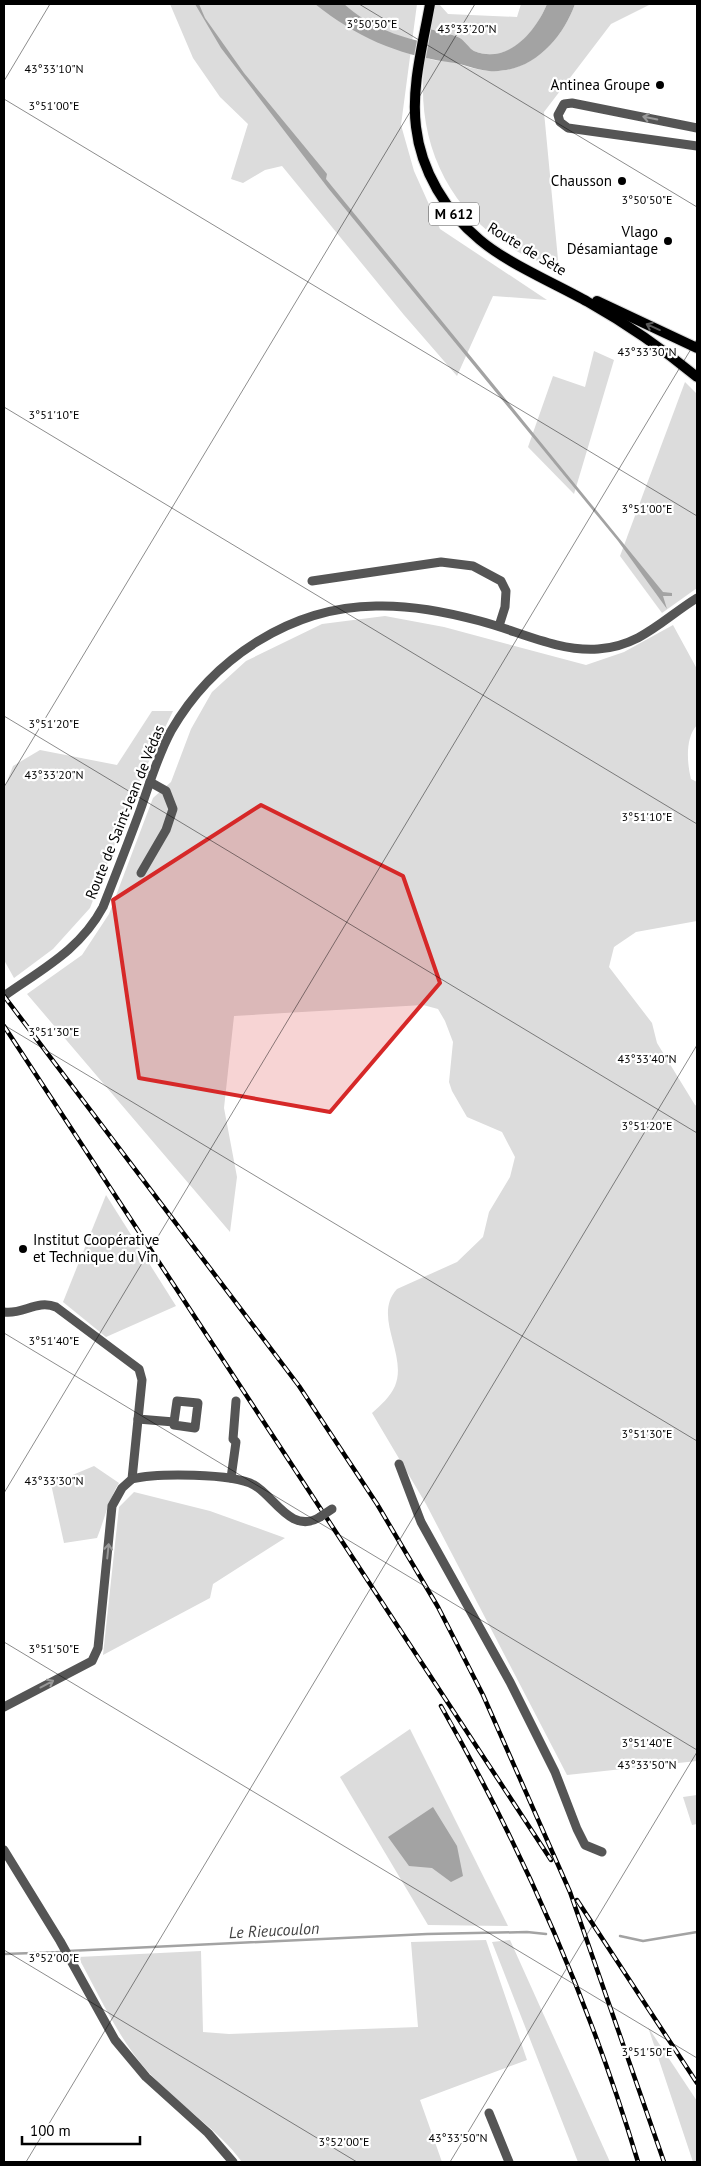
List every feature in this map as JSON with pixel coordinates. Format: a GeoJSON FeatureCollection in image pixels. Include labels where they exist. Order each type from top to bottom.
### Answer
{"type":"FeatureCollection","features":[{"type":"Feature","properties":{"kind":"main road","name":"Route de Sète"},"geometry":{"type":"LineString","coordinates":[[430,4],[415,97],[416,128],[428,172],[442,198],[481,241],[629,327],[697,377]]}},
{"type":"Feature","properties":{"kind":"main road","name":"M 612"},"geometry":{"type":"LineString","coordinates":[[589,303],[598,301],[697,348]]}},
{"type":"Feature","properties":{"kind":"street"},"geometry":{"type":"LineString","coordinates":[[697,128],[572,103],[564,104],[558,115],[560,122],[568,128],[697,146]]}},
{"type":"Feature","properties":{"kind":"street"},"geometry":{"type":"LineString","coordinates":[[312,581],[441,562],[473,566],[501,581],[506,591],[506,607],[499,626]]}},
{"type":"Feature","properties":{"kind":"street","name":"Route de Saint-Jean de Védas"},"geometry":{"type":"LineString","coordinates":[[4,996],[61,957],[92,926],[106,900],[150,782],[172,731],[209,681],[231,660],[255,643],[296,621],[342,609],[376,606],[406,607],[440,612],[499,626],[572,648],[600,649],[621,646],[639,639],[697,598]]}},
{"type":"Feature","properties":{"kind":"street"},"geometry":{"type":"LineString","coordinates":[[141,873],[166,830],[173,809],[166,792],[150,782]]}},
{"type":"Feature","properties":{"kind":"street"},"geometry":{"type":"LineString","coordinates":[[4,1312],[12,1313],[43,1304],[56,1307],[139,1369],[142,1373],[142,1380],[132,1479]]}},
{"type":"Feature","properties":{"kind":"street"},"geometry":{"type":"LineString","coordinates":[[232,1478],[236,1442],[233,1439],[236,1401]]}},
{"type":"Feature","properties":{"kind":"street"},"geometry":{"type":"LineString","coordinates":[[138,1419],[174,1422]]}},
{"type":"Feature","properties":{"kind":"street"},"geometry":{"type":"LineString","coordinates":[[399,1464],[421,1522],[510,1682],[555,1772],[585,1845],[602,1852]]}},
{"type":"Feature","properties":{"kind":"street"},"geometry":{"type":"LineString","coordinates":[[4,1707],[92,1661],[98,1648],[112,1506],[122,1488],[132,1479],[155,1476],[232,1478],[254,1485],[286,1515],[306,1521],[320,1517],[332,1509]]}},
{"type":"Feature","properties":{"kind":"street"},"geometry":{"type":"LineString","coordinates":[[4,1850],[60,1941],[121,2048],[146,2077],[208,2133],[233,2162]]}},
{"type":"Feature","properties":{"kind":"street"},"geometry":{"type":"LineString","coordinates":[[489,2113],[509,2162]]}},
{"type":"Feature","properties":{"kind":"highlighted area"},"geometry":{"type":"Polygon","coordinates":[[[261,805],[403,876],[440,983],[330,1112],[139,1078],[113,900],[261,805]]]}},
{"type":"Feature","properties":{"kind":"shaded area"},"geometry":{"type":"Polygon","coordinates":[[[170,4],[417,4],[401,125],[414,171],[440,229],[547,300],[493,296],[457,376],[404,315],[282,166],[265,170],[243,183],[231,179],[248,124],[220,97],[193,58],[170,4]]]}},
{"type":"Feature","properties":{"kind":"shaded area"},"geometry":{"type":"Polygon","coordinates":[[[195,4],[199,4],[205,18],[244,73],[327,174],[326,179],[663,592],[672,593],[672,596],[663,596],[667,609],[618,541],[328,188],[221,48],[195,4]]]}},
{"type":"Feature","properties":{"kind":"shaded area"},"geometry":{"type":"Polygon","coordinates":[[[315,4],[344,4],[353,12],[383,29],[428,43],[430,29],[449,34],[460,38],[474,51],[486,54],[498,53],[519,43],[536,25],[547,4],[575,4],[562,30],[543,52],[531,61],[518,67],[489,71],[429,59],[394,49],[346,26],[315,4]]]}},
{"type":"Feature","properties":{"kind":"shaded area"},"geometry":{"type":"Polygon","coordinates":[[[435,4],[439,4],[448,14],[517,17],[521,4],[547,4],[536,25],[520,43],[499,53],[487,54],[474,51],[460,38],[430,29],[435,4]]]}},
{"type":"Feature","properties":{"kind":"shaded area"},"geometry":{"type":"Polygon","coordinates":[[[575,4],[651,4],[611,24],[544,112],[559,270],[520,253],[494,236],[472,216],[455,194],[441,170],[431,144],[425,116],[423,87],[425,57],[490,71],[505,70],[531,60],[553,42],[562,30],[575,4]]]}},
{"type":"Feature","properties":{"kind":"shaded area"},"geometry":{"type":"Polygon","coordinates":[[[594,351],[614,360],[574,494],[528,447],[553,376],[585,387],[594,351]]]}},
{"type":"Feature","properties":{"kind":"shaded area"},"geometry":{"type":"Polygon","coordinates":[[[685,382],[697,394],[697,588],[662,613],[620,556],[685,382]]]}},
{"type":"Feature","properties":{"kind":"shaded area"},"geometry":{"type":"Polygon","coordinates":[[[385,616],[444,627],[586,665],[624,652],[673,625],[697,669],[697,725],[690,737],[688,758],[691,779],[697,782],[697,921],[636,932],[614,947],[609,967],[652,1023],[657,1043],[697,1106],[697,1761],[567,1775],[426,1504],[372,1413],[391,1394],[398,1374],[389,1323],[388,1311],[390,1300],[397,1289],[457,1262],[483,1237],[489,1212],[510,1177],[515,1157],[502,1132],[467,1117],[452,1091],[449,1082],[453,1042],[438,1009],[423,1005],[234,1016],[224,1108],[237,1177],[230,1232],[27,994],[82,955],[109,914],[153,798],[171,782],[191,729],[212,692],[246,661],[322,624],[385,616]]]}},
{"type":"Feature","properties":{"kind":"shaded area"},"geometry":{"type":"Polygon","coordinates":[[[152,711],[173,711],[138,784],[90,908],[53,949],[14,978],[4,960],[4,789],[13,766],[40,750],[117,765],[152,711]]]}},
{"type":"Feature","properties":{"kind":"shaded area"},"geometry":{"type":"Polygon","coordinates":[[[106,1195],[176,1306],[106,1337],[63,1302],[106,1195]]]}},
{"type":"Feature","properties":{"kind":"shaded area"},"geometry":{"type":"Polygon","coordinates":[[[94,1466],[119,1483],[109,1503],[97,1538],[64,1543],[51,1484],[94,1466]]]}},
{"type":"Feature","properties":{"kind":"shaded area"},"geometry":{"type":"Polygon","coordinates":[[[134,1492],[210,1511],[285,1538],[213,1584],[210,1598],[103,1655],[119,1507],[134,1492]]]}},
{"type":"Feature","properties":{"kind":"shaded area"},"geometry":{"type":"Polygon","coordinates":[[[410,1729],[508,1926],[428,1925],[340,1777],[410,1729]]]}},
{"type":"Feature","properties":{"kind":"shaded area"},"geometry":{"type":"Polygon","coordinates":[[[697,1795],[697,1824],[692,1825],[683,1797],[697,1795]]]}},
{"type":"Feature","properties":{"kind":"shaded area"},"geometry":{"type":"Polygon","coordinates":[[[433,1807],[457,1846],[463,1876],[451,1882],[432,1868],[409,1866],[388,1837],[433,1807]]]}},
{"type":"Feature","properties":{"kind":"shaded area"},"geometry":{"type":"Polygon","coordinates":[[[486,1940],[527,2060],[420,2100],[442,2162],[242,2162],[222,2139],[164,2088],[141,2064],[112,2020],[78,1957],[201,1951],[203,2032],[229,2034],[418,2027],[411,1942],[486,1940]]]}},
{"type":"Feature","properties":{"kind":"shaded area"},"geometry":{"type":"Polygon","coordinates":[[[510,1940],[610,2162],[578,2162],[492,1942],[510,1940]]]}},
{"type":"Feature","properties":{"kind":"shaded area"},"geometry":{"type":"Polygon","coordinates":[[[648,2027],[697,2101],[697,2162],[693,2162],[648,2027]]]}},
{"type":"Feature","properties":{"kind":"waterway","name":"Le Rieucoulon"},"geometry":{"type":"LineString","coordinates":[[68,1951],[427,1934],[527,1932],[546,1934]]}},
{"type":"Feature","properties":{"kind":"waterway","name":"Le Rieucoulon"},"geometry":{"type":"LineString","coordinates":[[620,1936],[643,1941],[697,1932]]}},
{"type":"Feature","properties":{"kind":"waterway","name":"Le Rieucoulon"},"geometry":{"type":"LineString","coordinates":[[4,1954],[62,1952]]}},
{"type":"Feature","properties":{"kind":"railway"},"geometry":{"type":"LineString","coordinates":[[4,996],[299,1386],[377,1504],[438,1607],[483,1695],[570,1892],[664,2162]]}},
{"type":"Feature","properties":{"kind":"railway"},"geometry":{"type":"LineString","coordinates":[[4,1026],[551,1860]]}},
{"type":"Feature","properties":{"kind":"railway"},"geometry":{"type":"LineString","coordinates":[[441,1706],[500,1816],[552,1928],[598,2044],[638,2162]]}},
{"type":"Feature","properties":{"kind":"railway"},"geometry":{"type":"LineString","coordinates":[[577,1900],[697,2083]]}},
{"type":"Feature","properties":{"kind":"place","name":"Antinea Groupe"},"geometry":{"type":"Point","coordinates":[660,85]}},
{"type":"Feature","properties":{"kind":"place","name":"Chausson"},"geometry":{"type":"Point","coordinates":[622,181]}},
{"type":"Feature","properties":{"kind":"place","name":"Vlago Désamiantage"},"geometry":{"type":"Point","coordinates":[668,241]}},
{"type":"Feature","properties":{"kind":"place","name":"Institut Coopérative et Technique du Vin"},"geometry":{"type":"Point","coordinates":[23,1249]}}]}
